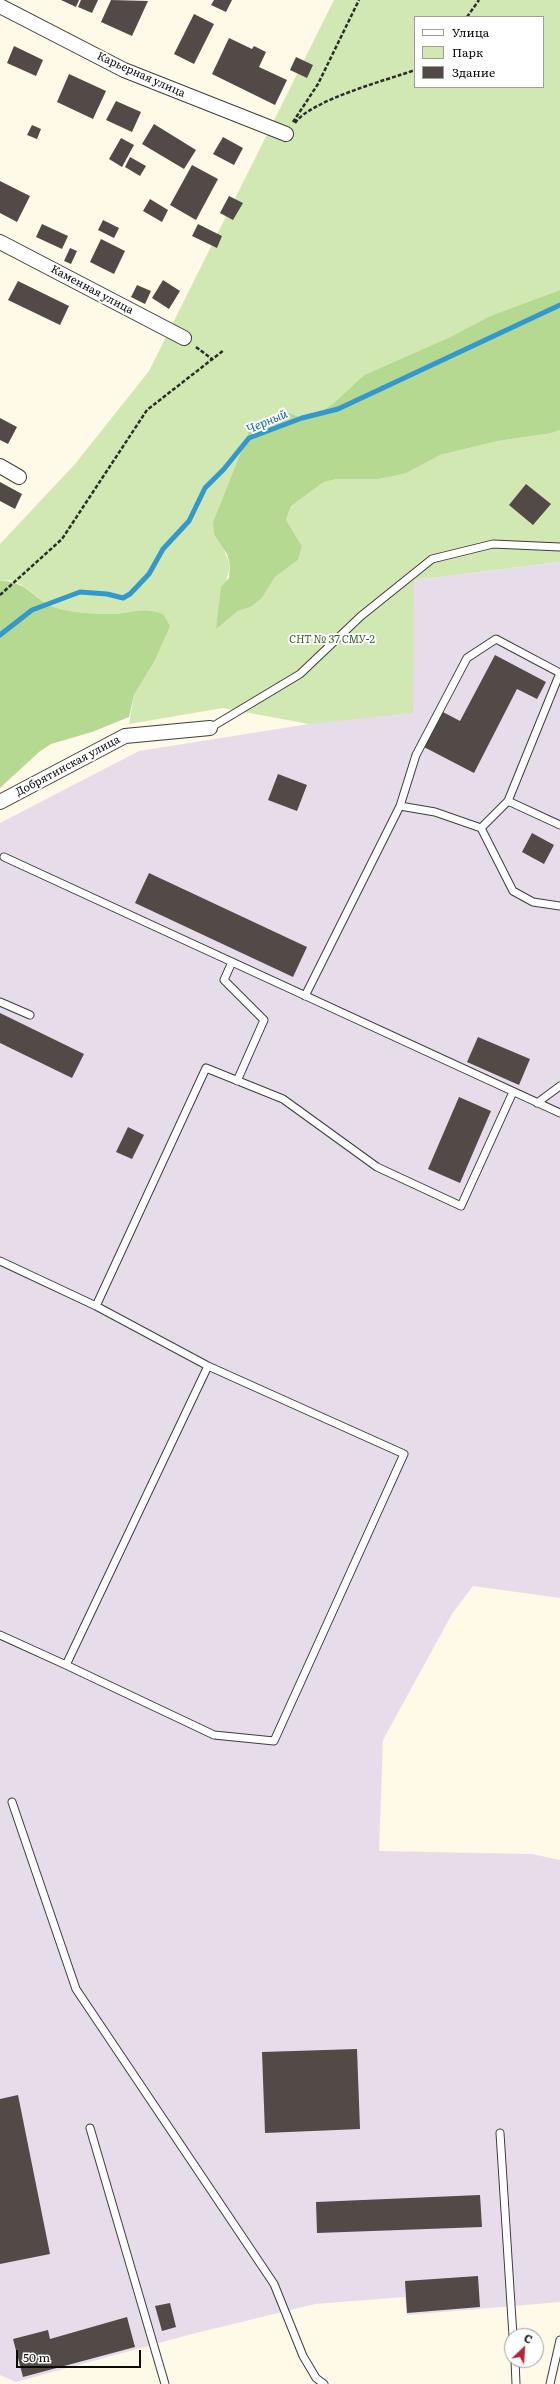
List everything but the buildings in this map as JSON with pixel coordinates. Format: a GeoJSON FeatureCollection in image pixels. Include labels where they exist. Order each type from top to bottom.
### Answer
{"type":"FeatureCollection","features":[{"type":"Feature","properties":{"kind":"street","name":"Карьерная улица"},"geometry":{"type":"LineString","coordinates":[[0,6],[124,70],[286,134]]}},
{"type":"Feature","properties":{"kind":"street","name":"Каменная улица"},"geometry":{"type":"LineString","coordinates":[[0,242],[184,338]]}},
{"type":"Feature","properties":{"kind":"street"},"geometry":{"type":"LineString","coordinates":[[0,466],[19,477]]}},
{"type":"Feature","properties":{"kind":"street","name":"Добрятинская улица"},"geometry":{"type":"LineString","coordinates":[[0,802],[125,736],[210,728]]}},
{"type":"Feature","properties":{"kind":"lane"},"geometry":{"type":"LineString","coordinates":[[210,728],[300,674],[361,616],[432,559],[493,544],[560,547]]}},
{"type":"Feature","properties":{"kind":"lane"},"geometry":{"type":"LineString","coordinates":[[305,996],[400,806],[416,755],[467,658],[496,639],[560,673],[508,801],[482,828]]}},
{"type":"Feature","properties":{"kind":"lane"},"geometry":{"type":"LineString","coordinates":[[508,801],[560,825]]}},
{"type":"Feature","properties":{"kind":"lane"},"geometry":{"type":"LineString","coordinates":[[400,806],[435,812],[482,828],[513,891],[533,902],[560,906]]}},
{"type":"Feature","properties":{"kind":"lane"},"geometry":{"type":"LineString","coordinates":[[4,857],[560,1113]]}},
{"type":"Feature","properties":{"kind":"lane"},"geometry":{"type":"LineString","coordinates":[[232,962],[224,980],[264,1020],[237,1080]]}},
{"type":"Feature","properties":{"kind":"lane"},"geometry":{"type":"LineString","coordinates":[[0,1002],[30,1015]]}},
{"type":"Feature","properties":{"kind":"lane"},"geometry":{"type":"LineString","coordinates":[[96,1306],[206,1068],[283,1099],[377,1167],[461,1206],[513,1092]]}},
{"type":"Feature","properties":{"kind":"lane"},"geometry":{"type":"LineString","coordinates":[[538,1103],[560,1086]]}},
{"type":"Feature","properties":{"kind":"lane"},"geometry":{"type":"LineString","coordinates":[[0,1261],[96,1306],[208,1366],[404,1454],[274,1741],[214,1735],[0,1634]]}},
{"type":"Feature","properties":{"kind":"lane"},"geometry":{"type":"LineString","coordinates":[[66,1664],[208,1366]]}},
{"type":"Feature","properties":{"kind":"lane"},"geometry":{"type":"LineString","coordinates":[[12,1802],[76,1989],[274,2284],[303,2356],[316,2378],[324,2384]]}},
{"type":"Feature","properties":{"kind":"lane"},"geometry":{"type":"LineString","coordinates":[[90,2128],[165,2384]]}},
{"type":"Feature","properties":{"kind":"lane"},"geometry":{"type":"LineString","coordinates":[[500,2132],[512,2328]]}},
{"type":"Feature","properties":{"kind":"lane"},"geometry":{"type":"LineString","coordinates":[[550,2384],[560,2340]]}},
{"type":"Feature","properties":{"kind":"lane"},"geometry":{"type":"LineString","coordinates":[[515,2368],[516,2384]]}},
{"type":"Feature","properties":{"kind":"path"},"geometry":{"type":"LineString","coordinates":[[286,134],[303,105],[318,84],[359,0]]}},
{"type":"Feature","properties":{"kind":"path"},"geometry":{"type":"LineString","coordinates":[[468,16],[480,0]]}},
{"type":"Feature","properties":{"kind":"path"},"geometry":{"type":"LineString","coordinates":[[286,134],[298,118],[320,104],[414,70]]}},
{"type":"Feature","properties":{"kind":"path"},"geometry":{"type":"LineString","coordinates":[[184,338],[212,359]]}},
{"type":"Feature","properties":{"kind":"path"},"geometry":{"type":"LineString","coordinates":[[0,595],[62,539],[147,410],[224,350]]}},
{"type":"Feature","properties":{"kind":"shaded area"},"geometry":{"type":"Polygon","coordinates":[[[560,562],[560,1598],[473,1586],[452,1614],[383,1740],[379,1851],[532,1854],[560,1860],[560,2302],[407,2315],[405,2297],[315,2304],[192,2334],[16,2382],[0,2375],[0,823],[139,751],[309,724],[414,580],[560,562]]]}},
{"type":"Feature","properties":{"kind":"green space","name":"СНТ № 37 СМУ-2"},"geometry":{"type":"Polygon","coordinates":[[[334,0],[560,0],[560,290],[490,316],[450,337],[364,375],[335,402],[315,416],[300,417],[287,412],[261,422],[250,429],[213,522],[230,565],[216,628],[238,611],[251,607],[262,598],[275,577],[298,560],[302,546],[286,520],[291,506],[324,482],[336,479],[379,479],[418,466],[440,455],[498,441],[552,433],[560,430],[560,562],[414,580],[413,713],[309,724],[223,708],[129,724],[134,695],[154,662],[163,614],[149,610],[112,614],[86,613],[60,609],[53,607],[17,583],[0,581],[0,544],[75,464],[149,371],[334,0]]]}},
{"type":"Feature","properties":{"kind":"green space"},"geometry":{"type":"Polygon","coordinates":[[[560,290],[560,430],[552,433],[498,441],[440,455],[406,473],[379,479],[336,479],[324,482],[291,506],[286,520],[302,546],[298,560],[275,577],[262,598],[251,607],[238,611],[216,629],[221,587],[229,578],[230,565],[227,554],[214,534],[213,522],[250,429],[261,422],[287,412],[300,417],[315,416],[335,402],[364,375],[450,337],[490,316],[560,290]]]}},
{"type":"Feature","properties":{"kind":"green space"},"geometry":{"type":"Polygon","coordinates":[[[0,581],[18,584],[44,602],[60,609],[106,614],[149,610],[163,614],[170,626],[154,662],[134,695],[129,717],[92,732],[51,744],[39,752],[0,788],[0,581]]]}},
{"type":"Feature","properties":{"kind":"waterway","name":"Черный"},"geometry":{"type":"LineString","coordinates":[[0,635],[32,610],[80,592],[107,594],[123,598],[130,594],[149,574],[163,549],[189,521],[205,488],[224,469],[249,438],[302,418],[338,409],[560,305]]}}]}
